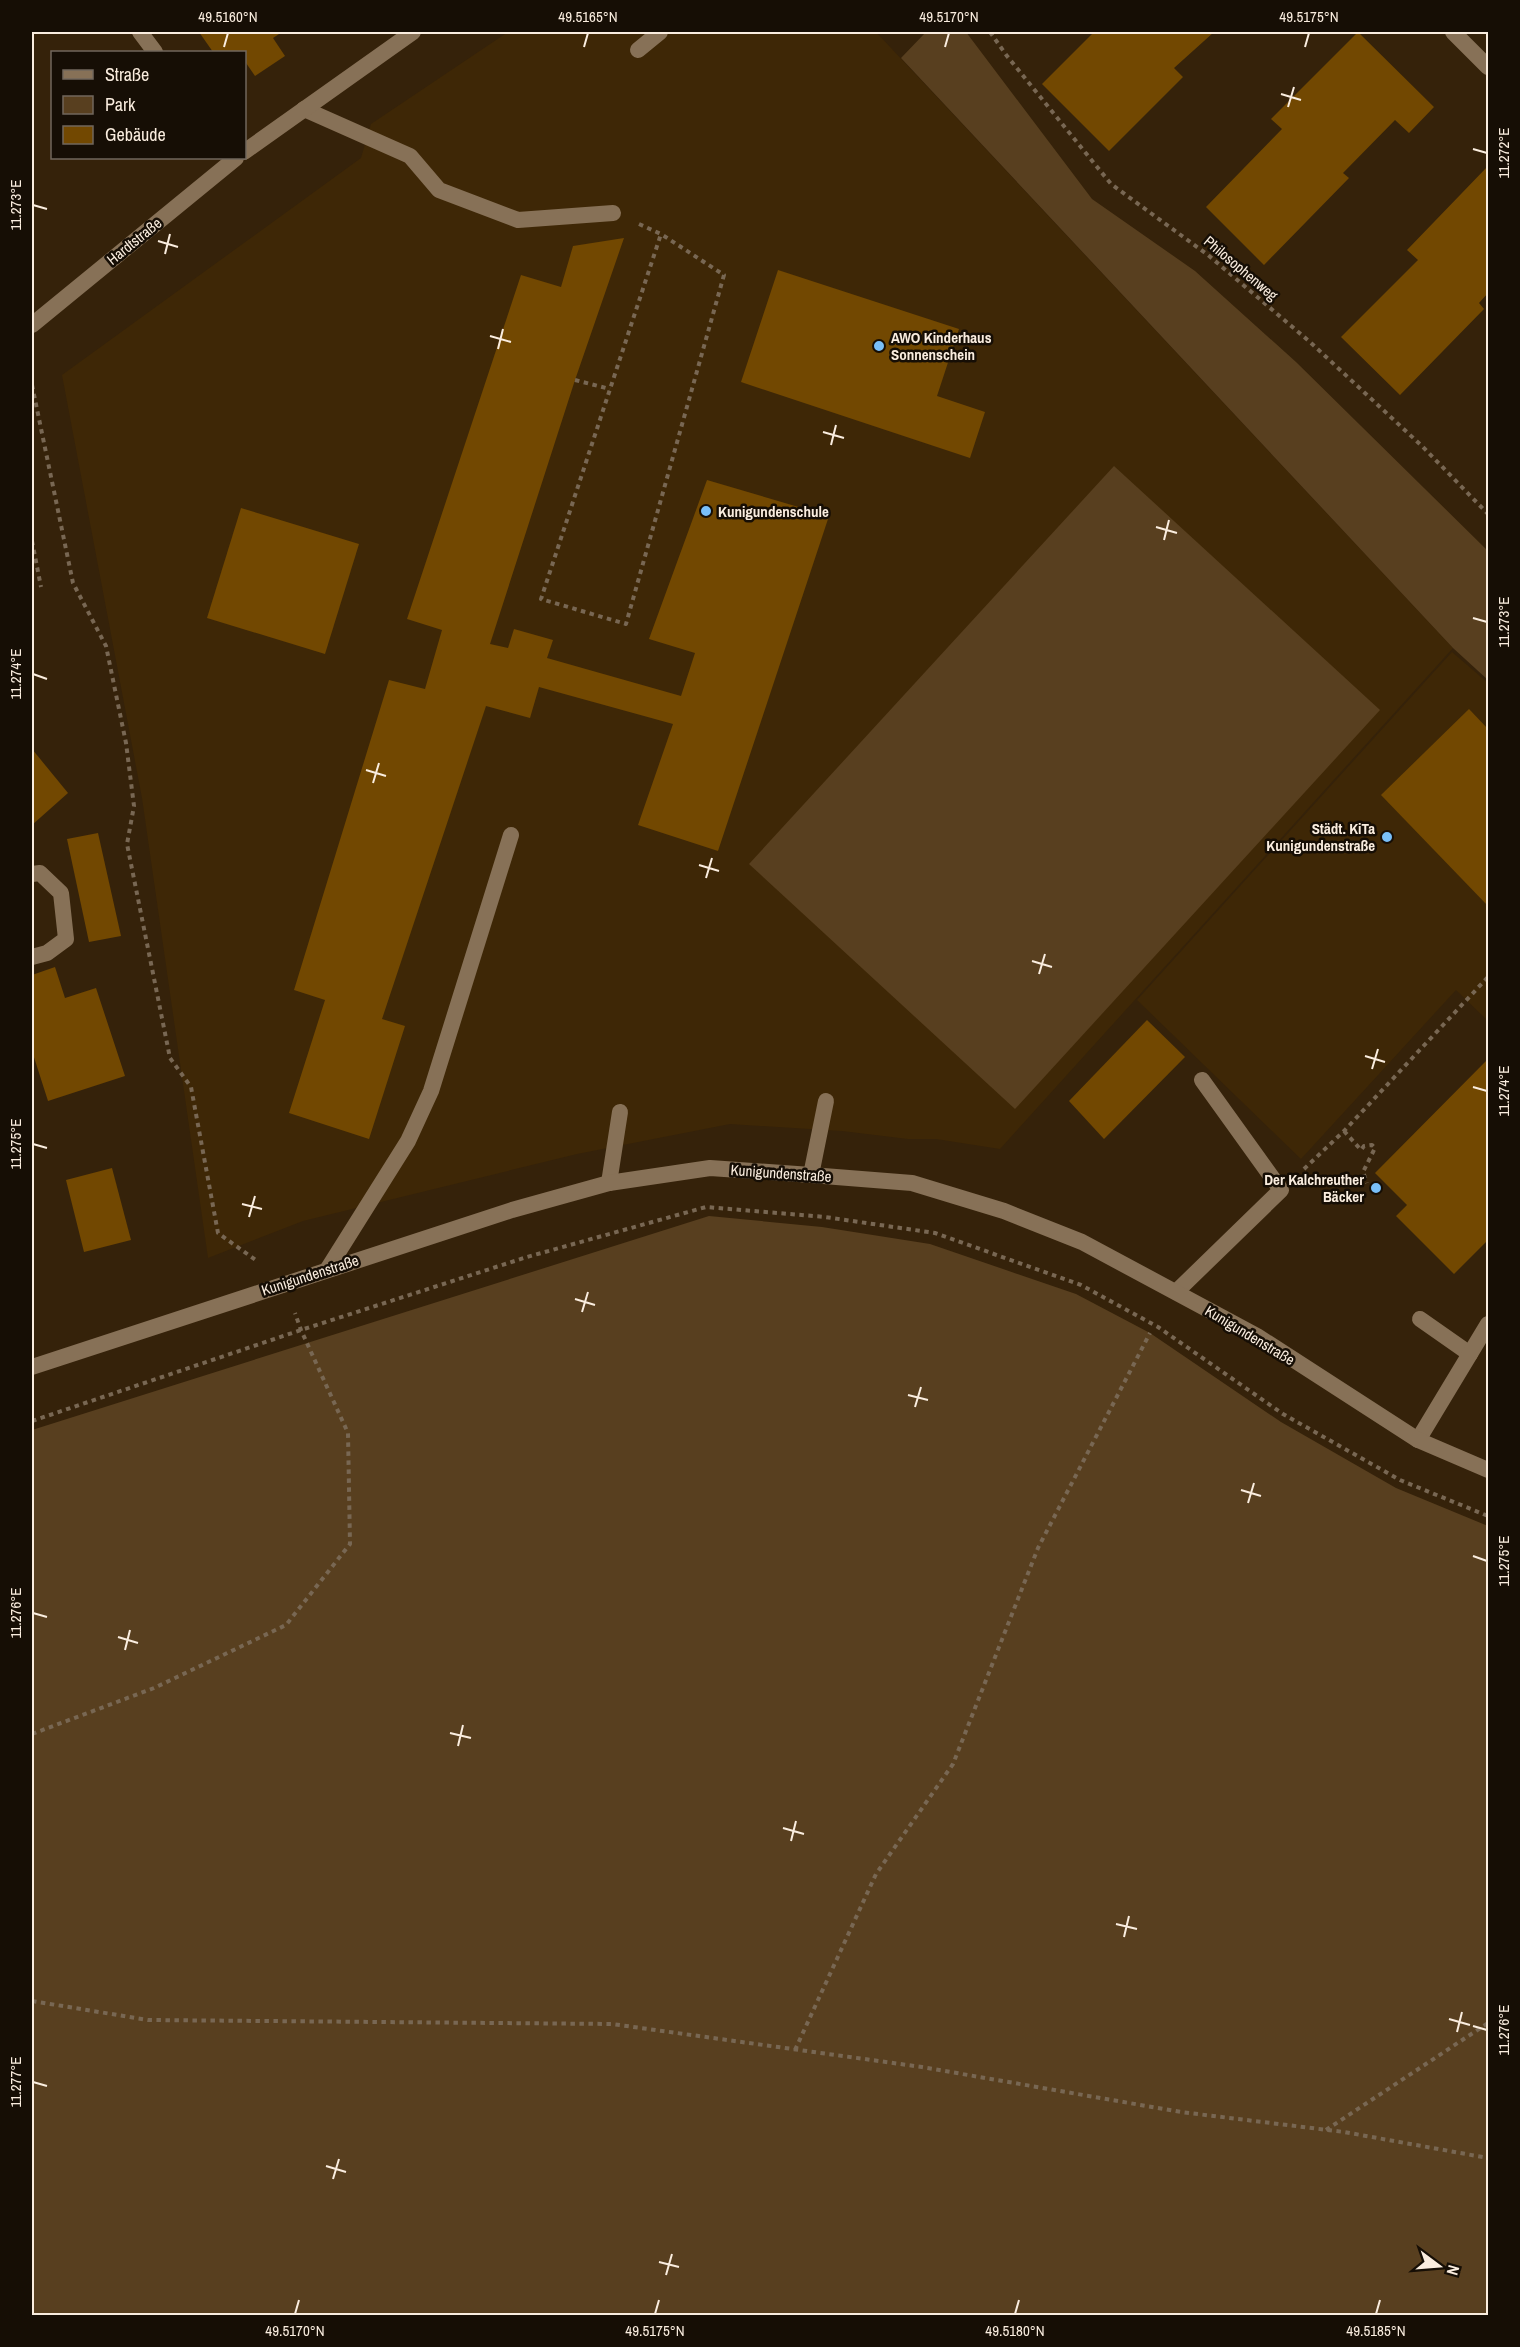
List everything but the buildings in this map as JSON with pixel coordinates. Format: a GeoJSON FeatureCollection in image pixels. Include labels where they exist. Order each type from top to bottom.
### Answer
{"type":"FeatureCollection","features":[{"type":"Feature","properties":{"kind":"street"},"geometry":{"type":"LineString","coordinates":[[140,32],[154,51]]}},
{"type":"Feature","properties":{"kind":"street","name":"Hardtstraße"},"geometry":{"type":"LineString","coordinates":[[246,150],[413,32]]}},
{"type":"Feature","properties":{"kind":"street"},"geometry":{"type":"LineString","coordinates":[[638,50],[660,32]]}},
{"type":"Feature","properties":{"kind":"street"},"geometry":{"type":"LineString","coordinates":[[1453,32],[1488,67]]}},
{"type":"Feature","properties":{"kind":"street"},"geometry":{"type":"LineString","coordinates":[[304,109],[410,156],[440,190],[518,220],[613,213]]}},
{"type":"Feature","properties":{"kind":"street","name":"Hardtstraße"},"geometry":{"type":"LineString","coordinates":[[32,325],[234,159]]}},
{"type":"Feature","properties":{"kind":"street"},"geometry":{"type":"LineString","coordinates":[[327,1270],[408,1142],[430,1091],[511,835]]}},
{"type":"Feature","properties":{"kind":"street"},"geometry":{"type":"LineString","coordinates":[[32,874],[40,873],[62,893],[66,939],[47,953],[32,957]]}},
{"type":"Feature","properties":{"kind":"street"},"geometry":{"type":"LineString","coordinates":[[1176,1292],[1281,1190],[1202,1080]]}},
{"type":"Feature","properties":{"kind":"street"},"geometry":{"type":"LineString","coordinates":[[811,1175],[825,1101]]}},
{"type":"Feature","properties":{"kind":"street"},"geometry":{"type":"LineString","coordinates":[[609,1183],[620,1112]]}},
{"type":"Feature","properties":{"kind":"street","name":"Kunigundenstraße"},"geometry":{"type":"LineString","coordinates":[[32,1366],[512,1210],[609,1183],[710,1168],[811,1175],[912,1183],[1004,1211],[1082,1242],[1257,1336],[1418,1440],[1488,1470]]}},
{"type":"Feature","properties":{"kind":"street"},"geometry":{"type":"LineString","coordinates":[[1420,1320],[1470,1354]]}},
{"type":"Feature","properties":{"kind":"street"},"geometry":{"type":"LineString","coordinates":[[1418,1440],[1488,1324]]}},
{"type":"Feature","properties":{"kind":"path","name":"Philosophenweg"},"geometry":{"type":"LineString","coordinates":[[990,32],[1111,184],[1208,255],[1310,342],[1423,447],[1488,514]]}},
{"type":"Feature","properties":{"kind":"path"},"geometry":{"type":"LineString","coordinates":[[613,213],[661,234],[724,275],[626,624],[541,599],[661,234]]}},
{"type":"Feature","properties":{"kind":"path"},"geometry":{"type":"LineString","coordinates":[[575,380],[610,390]]}},
{"type":"Feature","properties":{"kind":"path"},"geometry":{"type":"LineString","coordinates":[[32,385],[73,583],[106,646],[126,743],[134,806],[127,844],[170,1058],[191,1087],[219,1233],[286,1283]]}},
{"type":"Feature","properties":{"kind":"path"},"geometry":{"type":"LineString","coordinates":[[32,541],[41,587]]}},
{"type":"Feature","properties":{"kind":"path"},"geometry":{"type":"LineString","coordinates":[[1281,1190],[1344,1131],[1488,977]]}},
{"type":"Feature","properties":{"kind":"path"},"geometry":{"type":"LineString","coordinates":[[1344,1131],[1361,1150],[1368,1145],[1375,1148],[1363,1172],[1367,1183]]}},
{"type":"Feature","properties":{"kind":"path"},"geometry":{"type":"LineString","coordinates":[[32,1421],[527,1257],[706,1207],[825,1217],[935,1233],[1081,1285],[1158,1327],[1293,1419],[1400,1480],[1488,1516]]}},
{"type":"Feature","properties":{"kind":"path"},"geometry":{"type":"LineString","coordinates":[[32,1734],[153,1688],[286,1625],[350,1544],[348,1433],[301,1330]]}},
{"type":"Feature","properties":{"kind":"path"},"geometry":{"type":"LineString","coordinates":[[795,2050],[876,1874],[953,1764],[1038,1548],[1150,1333]]}},
{"type":"Feature","properties":{"kind":"path"},"geometry":{"type":"LineString","coordinates":[[32,2001],[148,2020],[612,2024],[922,2067],[1181,2112],[1325,2130],[1488,2158]]}},
{"type":"Feature","properties":{"kind":"path"},"geometry":{"type":"LineString","coordinates":[[1325,2130],[1488,2023]]}},
{"type":"Feature","properties":{"kind":"shaded area","name":"Kunigundenschule"},"geometry":{"type":"Polygon","coordinates":[[[508,32],[876,32],[1453,648],[1000,1149],[936,1139],[908,1139],[842,1131],[730,1124],[577,1154],[303,1221],[208,1258],[142,798],[62,375],[361,158],[371,124],[508,32]]]}},
{"type":"Feature","properties":{"kind":"shaded area","name":"Städt. KiTa Kunigundenstraße"},"geometry":{"type":"Polygon","coordinates":[[[1452,652],[1488,683],[1488,1021],[1456,990],[1301,1159],[1137,1000],[1452,652]]]}},
{"type":"Feature","properties":{"kind":"green space"},"geometry":{"type":"Polygon","coordinates":[[[926,32],[966,32],[1092,199],[1195,271],[1296,362],[1488,551],[1488,680],[1453,648],[901,58],[926,32]]]}},
{"type":"Feature","properties":{"kind":"green space"},"geometry":{"type":"Polygon","coordinates":[[[1114,466],[1380,710],[1015,1109],[749,864],[1114,466]]]}},
{"type":"Feature","properties":{"kind":"green space"},"geometry":{"type":"Polygon","coordinates":[[[709,1216],[822,1227],[930,1244],[1076,1294],[1150,1333],[1281,1422],[1396,1488],[1488,1526],[1488,2315],[32,2315],[32,1430],[709,1216]]]}},
{"type":"Feature","properties":{"kind":"place","name":"AWO Kinderhaus Sonnenschein"},"geometry":{"type":"Point","coordinates":[879,346]}},
{"type":"Feature","properties":{"kind":"place","name":"Kunigundenschule"},"geometry":{"type":"Point","coordinates":[706,511]}},
{"type":"Feature","properties":{"kind":"place","name":"Städt. KiTa Kunigundenstraße"},"geometry":{"type":"Point","coordinates":[1387,837]}},
{"type":"Feature","properties":{"kind":"place","name":"Der Kalchreuther Bäcker"},"geometry":{"type":"Point","coordinates":[1376,1188]}}]}
